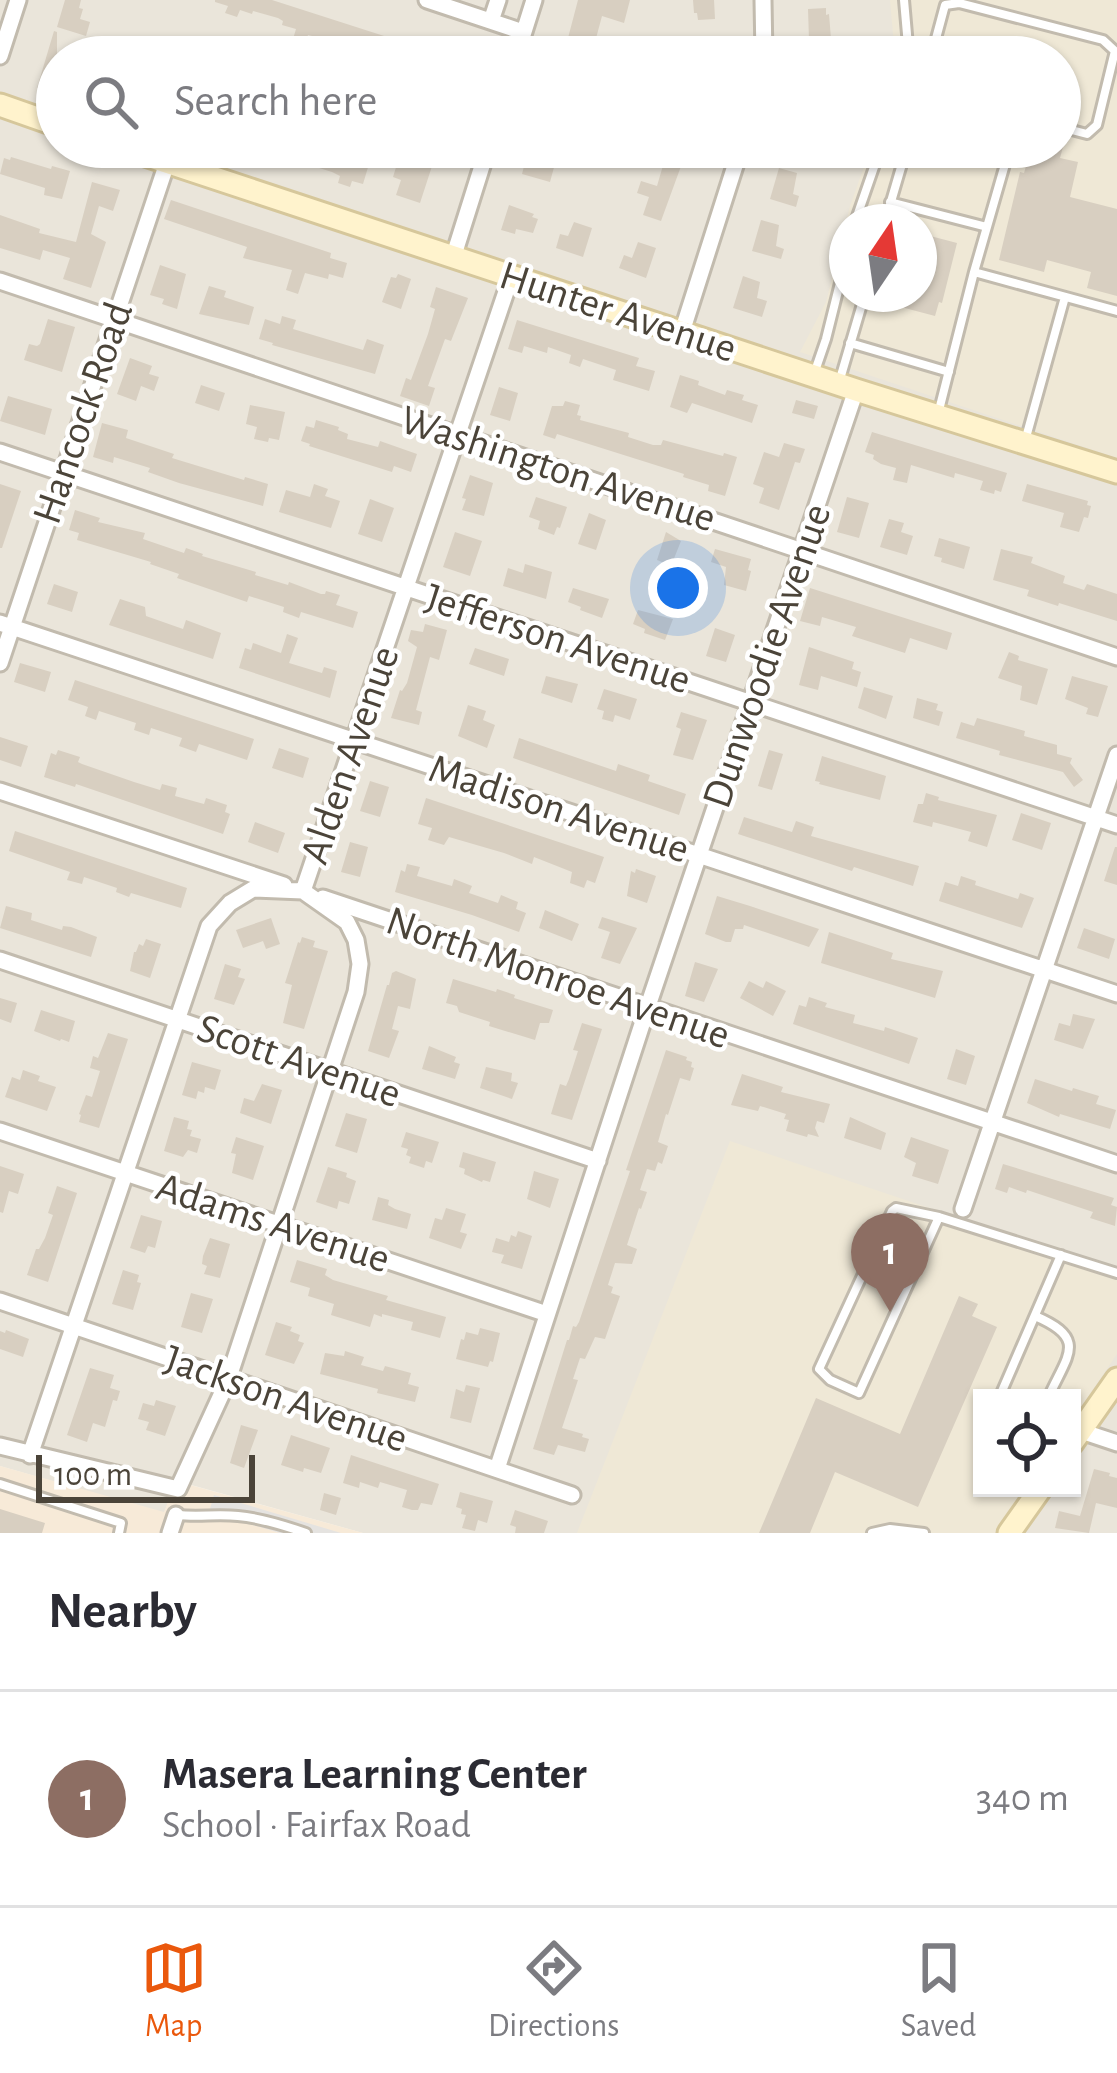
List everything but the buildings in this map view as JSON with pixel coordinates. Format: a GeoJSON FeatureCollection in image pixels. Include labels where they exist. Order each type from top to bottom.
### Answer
{"type":"FeatureCollection","features":[{"type":"Feature","properties":{"kind":"street"},"geometry":{"type":"LineString","coordinates":[[0,56],[18,0]]}},
{"type":"Feature","properties":{"kind":"street"},"geometry":{"type":"LineString","coordinates":[[427,0],[523,32]]}},
{"type":"Feature","properties":{"kind":"street"},"geometry":{"type":"LineString","coordinates":[[491,21],[498,0]]}},
{"type":"Feature","properties":{"kind":"street"},"geometry":{"type":"LineString","coordinates":[[522,36],[534,0]]}},
{"type":"Feature","properties":{"kind":"street"},"geometry":{"type":"LineString","coordinates":[[763,0],[764,36]]}},
{"type":"Feature","properties":{"kind":"street"},"geometry":{"type":"LineString","coordinates":[[0,105],[36,118]]}},
{"type":"Feature","properties":{"kind":"street","name":"Hancock Road"},"geometry":{"type":"LineString","coordinates":[[0,663],[6,625],[165,168]]}},
{"type":"Feature","properties":{"kind":"street","name":"Hunter Avenue"},"geometry":{"type":"LineString","coordinates":[[182,168],[1117,472]]}},
{"type":"Feature","properties":{"kind":"street"},"geometry":{"type":"LineString","coordinates":[[453,258],[481,168]]}},
{"type":"Feature","properties":{"kind":"street"},"geometry":{"type":"LineString","coordinates":[[682,332],[734,168]]}},
{"type":"Feature","properties":{"kind":"street","name":"Alden Avenue"},"geometry":{"type":"LineString","coordinates":[[303,891],[511,277]]}},
{"type":"Feature","properties":{"kind":"street","name":"Washington Avenue"},"geometry":{"type":"LineString","coordinates":[[0,281],[1117,657]]}},
{"type":"Feature","properties":{"kind":"street","name":"Dunwoodie Avenue"},"geometry":{"type":"LineString","coordinates":[[497,1469],[803,550],[848,387]]}},
{"type":"Feature","properties":{"kind":"street","name":"Jefferson Avenue"},"geometry":{"type":"LineString","coordinates":[[0,452],[1117,825]]}},
{"type":"Feature","properties":{"kind":"street","name":"Madison Avenue"},"geometry":{"type":"LineString","coordinates":[[6,625],[1117,994]]}},
{"type":"Feature","properties":{"kind":"street"},"geometry":{"type":"LineString","coordinates":[[964,1209],[1117,755]]}},
{"type":"Feature","properties":{"kind":"street","name":"North Monroe Avenue"},"geometry":{"type":"LineString","coordinates":[[0,790],[1117,1164]]}},
{"type":"Feature","properties":{"kind":"street"},"geometry":{"type":"LineString","coordinates":[[0,1446],[30,1455],[178,1489],[228,1380],[356,992],[360,964],[347,922],[303,891],[253,890],[230,903],[209,926],[30,1455]]}},
{"type":"Feature","properties":{"kind":"street","name":"Scott Avenue"},"geometry":{"type":"LineString","coordinates":[[0,960],[598,1161]]}},
{"type":"Feature","properties":{"kind":"street","name":"Adams Avenue"},"geometry":{"type":"LineString","coordinates":[[0,1131],[547,1314]]}},
{"type":"Feature","properties":{"kind":"street","name":"Jackson Avenue"},"geometry":{"type":"LineString","coordinates":[[0,1301],[572,1495]]}},
{"type":"Feature","properties":{"kind":"street"},"geometry":{"type":"LineString","coordinates":[[1081,1430],[1117,1379]]}},
{"type":"Feature","properties":{"kind":"street"},"geometry":{"type":"LineString","coordinates":[[1081,1438],[1117,1443]]}},
{"type":"Feature","properties":{"kind":"street"},"geometry":{"type":"LineString","coordinates":[[1009,1533],[1034,1497]]}},
{"type":"Feature","properties":{"kind":"street"},"geometry":{"type":"LineString","coordinates":[[170,1533],[176,1514]]}},
{"type":"Feature","properties":{"kind":"lane"},"geometry":{"type":"LineString","coordinates":[[904,0],[907,36]]}},
{"type":"Feature","properties":{"kind":"lane"},"geometry":{"type":"LineString","coordinates":[[937,36],[945,5],[959,3],[1103,40],[1115,51],[1113,80],[1097,125],[1087,134],[1081,133]]}},
{"type":"Feature","properties":{"kind":"lane"},"geometry":{"type":"LineString","coordinates":[[861,204],[874,168]]}},
{"type":"Feature","properties":{"kind":"lane"},"geometry":{"type":"LineString","coordinates":[[901,168],[890,202],[987,227]]}},
{"type":"Feature","properties":{"kind":"lane"},"geometry":{"type":"LineString","coordinates":[[938,416],[1004,168]]}},
{"type":"Feature","properties":{"kind":"lane"},"geometry":{"type":"LineString","coordinates":[[974,272],[1117,311]]}},
{"type":"Feature","properties":{"kind":"lane"},"geometry":{"type":"LineString","coordinates":[[1025,443],[1065,297]]}},
{"type":"Feature","properties":{"kind":"lane"},"geometry":{"type":"LineString","coordinates":[[813,375],[833,312]]}},
{"type":"Feature","properties":{"kind":"lane"},"geometry":{"type":"LineString","coordinates":[[848,387],[850,344],[860,312]]}},
{"type":"Feature","properties":{"kind":"lane"},"geometry":{"type":"LineString","coordinates":[[850,344],[949,372]]}},
{"type":"Feature","properties":{"kind":"lane"},"geometry":{"type":"LineString","coordinates":[[939,1217],[859,1393],[830,1380],[819,1369],[896,1208],[939,1217],[1117,1273]]}},
{"type":"Feature","properties":{"kind":"lane"},"geometry":{"type":"LineString","coordinates":[[1003,1389],[1061,1255]]}},
{"type":"Feature","properties":{"kind":"lane"},"geometry":{"type":"LineString","coordinates":[[1034,1316],[1067,1334],[1070,1347],[1052,1389]]}},
{"type":"Feature","properties":{"kind":"lane"},"geometry":{"type":"LineString","coordinates":[[0,1484],[121,1523],[119,1533]]}},
{"type":"Feature","properties":{"kind":"lane"},"geometry":{"type":"LineString","coordinates":[[176,1514],[233,1515],[306,1533]]}},
{"type":"Feature","properties":{"kind":"lane"},"geometry":{"type":"LineString","coordinates":[[872,1533],[890,1528],[924,1533]]}},
{"type":"Feature","properties":{"kind":"shaded area"},"geometry":{"type":"Polygon","coordinates":[[[0,0],[1117,0],[1117,1533],[363,1533],[177,1481],[164,1513],[0,1466],[0,0]]]}},
{"type":"Feature","properties":{"kind":"shaded area"},"geometry":{"type":"Polygon","coordinates":[[[890,0],[1117,0],[1117,458],[800,352],[829,290],[829,312],[937,312],[937,204],[851,204],[864,168],[1081,168],[1081,36],[893,36],[890,0]]]}},
{"type":"Feature","properties":{"kind":"shaded area"},"geometry":{"type":"Polygon","coordinates":[[[730,1141],[1117,1271],[1117,1354],[1081,1407],[1081,1389],[973,1389],[973,1497],[1020,1497],[995,1533],[577,1533],[730,1141]]]}},
{"type":"Feature","properties":{"kind":"shaded area"},"geometry":{"type":"Polygon","coordinates":[[[0,1466],[164,1512],[176,1481],[363,1533],[0,1533],[0,1466]]]}},
{"type":"Feature","properties":{"kind":"shaded area"},"geometry":{"type":"Polygon","coordinates":[[[214,1495],[341,1533],[280,1533],[209,1512],[214,1495]]]}},
{"type":"Feature","properties":{"kind":"place","name":"Masera Learning Center"},"geometry":{"type":"Point","coordinates":[890,1312]}}]}
